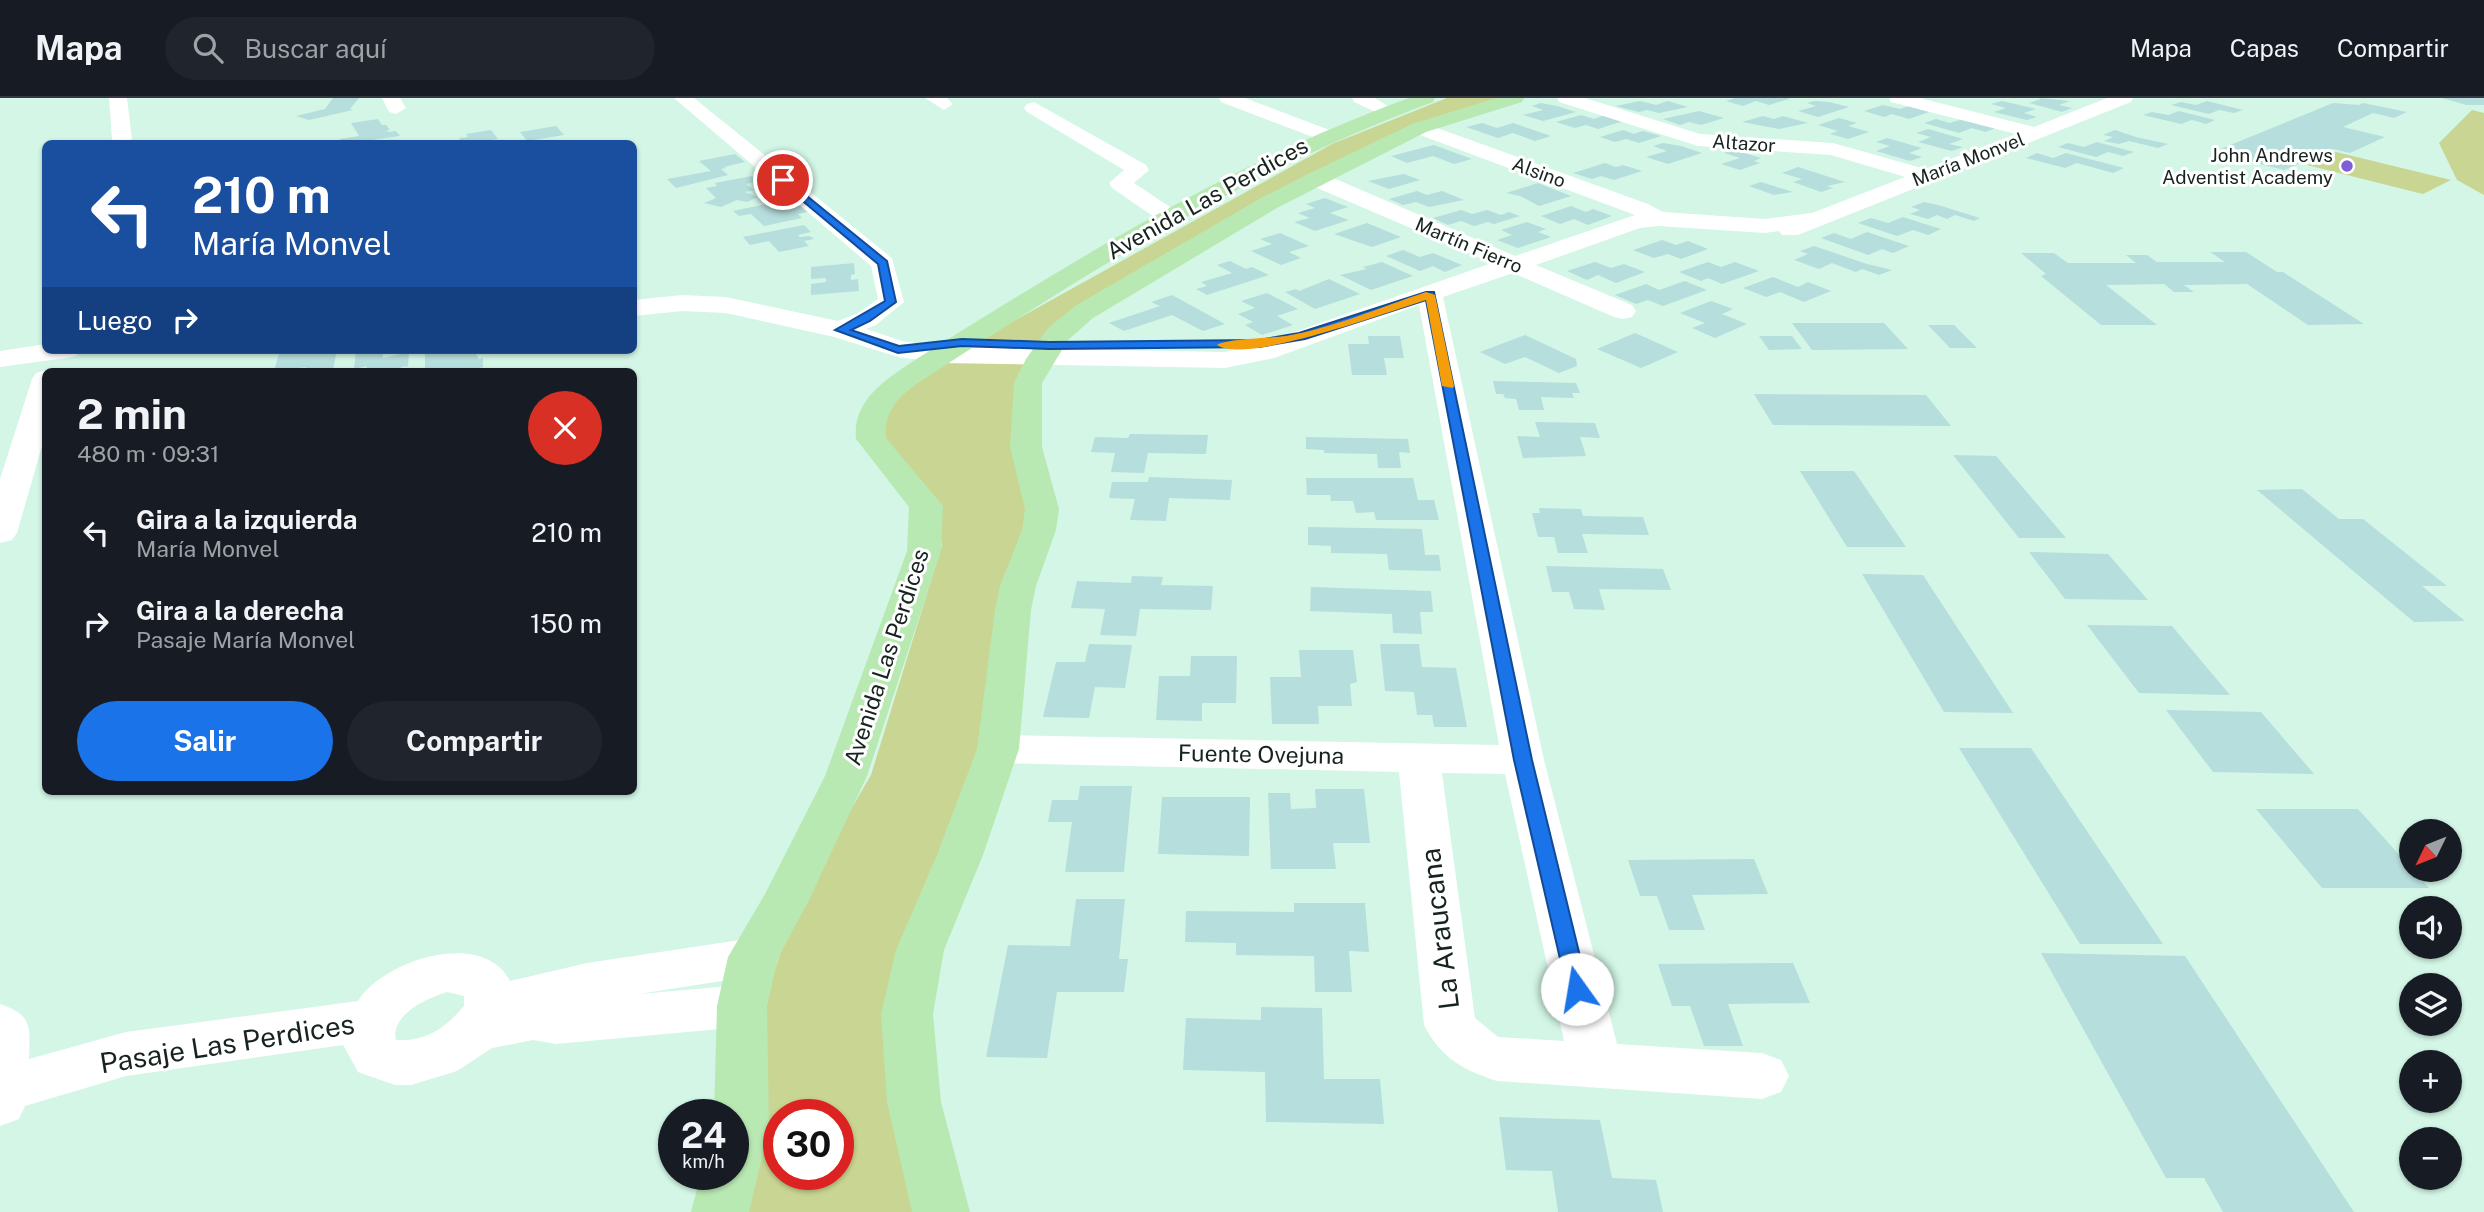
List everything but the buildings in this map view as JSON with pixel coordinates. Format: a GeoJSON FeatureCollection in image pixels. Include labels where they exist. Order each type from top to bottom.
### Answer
{"type":"FeatureCollection","features":[{"type":"Feature","properties":{"kind":"main road","name":"Avenida Las Perdices"},"geometry":{"type":"LineString","coordinates":[[741,1099],[742,1006],[753,957],[785,900],[846,776],[924,551],[926,506],[871,439],[868,427],[871,414],[891,388],[1168,216],[1325,135],[1426,98]]}},
{"type":"Feature","properties":{"kind":"main road"},"geometry":{"type":"LineString","coordinates":[[941,1212],[914,1102],[907,1014],[920,950],[960,855],[998,748],[1013,610],[1018,586],[1039,530],[1042,509],[1026,447],[1028,383],[1045,352],[1070,324],[1101,301],[1269,203],[1419,128],[1515,98]]}},
{"type":"Feature","properties":{"kind":"main road"},"geometry":{"type":"LineString","coordinates":[[720,1212],[726,1190]]}},
{"type":"Feature","properties":{"kind":"street"},"geometry":{"type":"LineString","coordinates":[[118,98],[122,139]]}},
{"type":"Feature","properties":{"kind":"street"},"geometry":{"type":"LineString","coordinates":[[683,98],[883,263],[891,302],[867,318],[841,330]]}},
{"type":"Feature","properties":{"kind":"street"},"geometry":{"type":"LineString","coordinates":[[1228,98],[1325,135]]}},
{"type":"Feature","properties":{"kind":"street"},"geometry":{"type":"LineString","coordinates":[[1361,98],[1387,111]]}},
{"type":"Feature","properties":{"kind":"street","name":"Altazor"},"geometry":{"type":"LineString","coordinates":[[1566,98],[1699,140],[1833,149],[1925,176]]}},
{"type":"Feature","properties":{"kind":"street"},"geometry":{"type":"LineString","coordinates":[[1898,98],[2036,132]]}},
{"type":"Feature","properties":{"kind":"street","name":"María Monvel"},"geometry":{"type":"LineString","coordinates":[[1597,236],[1662,230],[1759,235],[1783,232],[2124,98]]}},
{"type":"Feature","properties":{"kind":"street"},"geometry":{"type":"LineString","coordinates":[[1034,108],[1138,170],[1120,183],[1168,216]]}},
{"type":"Feature","properties":{"kind":"street","name":"Alsino"},"geometry":{"type":"LineString","coordinates":[[1419,128],[1625,203],[1658,219]]}},
{"type":"Feature","properties":{"kind":"street","name":"Martín Fierro"},"geometry":{"type":"LineString","coordinates":[[1316,179],[1623,311]]}},
{"type":"Feature","properties":{"kind":"street","name":"María Monvel"},"geometry":{"type":"LineString","coordinates":[[637,307],[682,303],[726,305],[841,330],[898,349],[1225,360],[1250,357],[1636,222],[1658,219],[1765,226],[1812,220]]}},
{"type":"Feature","properties":{"kind":"street"},"geometry":{"type":"LineString","coordinates":[[1430,295],[1523,760],[1596,1066]]}},
{"type":"Feature","properties":{"kind":"street"},"geometry":{"type":"LineString","coordinates":[[0,359],[54,363]]}},
{"type":"Feature","properties":{"kind":"street"},"geometry":{"type":"LineString","coordinates":[[0,533],[42,401]]}},
{"type":"Feature","properties":{"kind":"street","name":"Fuente Ovejuna"},"geometry":{"type":"LineString","coordinates":[[998,748],[1523,760]]}},
{"type":"Feature","properties":{"kind":"street","name":"La Araucana"},"geometry":{"type":"LineString","coordinates":[[1419,758],[1450,1025],[1460,1040],[1478,1053],[1497,1059],[1762,1076]]}},
{"type":"Feature","properties":{"kind":"street","name":"Pasaje Las Perdices"},"geometry":{"type":"LineString","coordinates":[[484,1018],[488,987],[473,974],[447,972],[417,980],[389,997],[371,1020],[367,1040],[377,1056],[398,1063],[426,1060],[455,1047],[484,1018],[537,992],[753,957]]}},
{"type":"Feature","properties":{"kind":"street","name":"Pasaje Las Perdices"},"geometry":{"type":"LineString","coordinates":[[484,1018],[533,1019],[556,1023],[742,1006]]}},
{"type":"Feature","properties":{"kind":"street","name":"Pasaje Las Perdices"},"geometry":{"type":"LineString","coordinates":[[0,1025],[4,1029],[1,1094],[126,1054],[371,1020]]}},
{"type":"Feature","properties":{"kind":"green space"},"geometry":{"type":"Polygon","coordinates":[[[1447,98],[1505,98],[1426,121],[1092,301],[1029,365],[1038,516],[988,779],[911,949],[930,1212],[738,1212],[741,1190],[749,1190],[749,1119],[762,1009],[797,902],[871,775],[942,545],[934,504],[879,438],[897,390],[996,331],[1332,144],[1447,98]]]}},
{"type":"Feature","properties":{"kind":"green space"},"geometry":{"type":"Polygon","coordinates":[[[2472,110],[2484,113],[2484,195],[2457,180],[2439,143],[2472,110]]]}},
{"type":"Feature","properties":{"kind":"green space"},"geometry":{"type":"Polygon","coordinates":[[[2336,152],[2451,180],[2423,194],[2307,165],[2336,152]]]}},
{"type":"Feature","properties":{"kind":"slow traffic"},"geometry":{"type":"LineString","coordinates":[[1223,345],[1301,337],[1430,295],[1448,386]]}},
{"type":"Feature","properties":{"kind":"place","name":"John Andrews Adventist Academy"},"geometry":{"type":"Point","coordinates":[2347,166]}},
{"type":"Feature","properties":{"kind":"route"},"geometry":{"type":"LineString","coordinates":[[783,180],[883,263],[891,302],[867,318],[841,330],[898,349],[962,342],[1049,345],[1259,343],[1301,337],[1430,295],[1523,760],[1577,989]]}}]}
